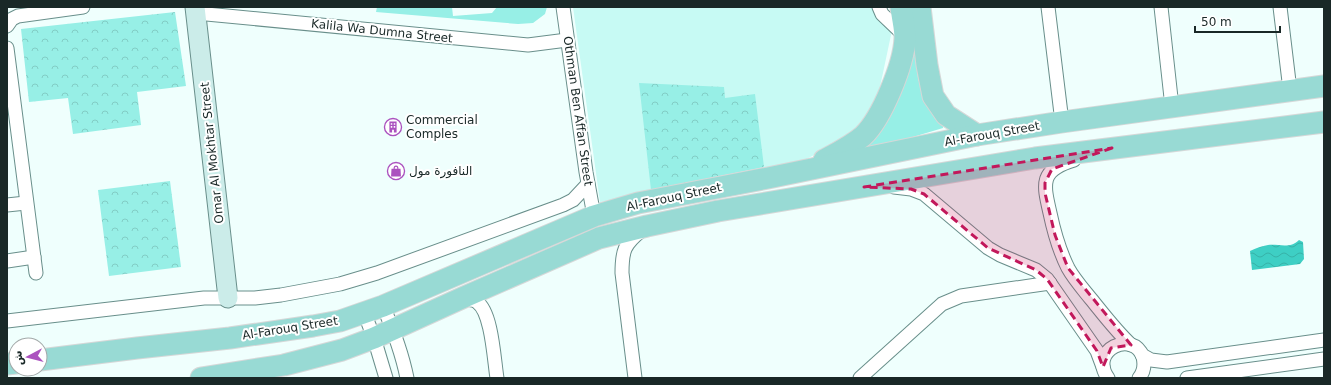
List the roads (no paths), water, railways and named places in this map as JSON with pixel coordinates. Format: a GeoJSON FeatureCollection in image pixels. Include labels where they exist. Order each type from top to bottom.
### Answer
{"type":"FeatureCollection","features":[{"type":"Feature","properties":{"kind":"main road"},"geometry":{"type":"LineString","coordinates":[[806,171],[851,145],[869,129],[883,105],[899,68],[902,55],[905,36],[901,7]]}},
{"type":"Feature","properties":{"kind":"main road"},"geometry":{"type":"LineString","coordinates":[[920,7],[927,65],[933,96],[946,115],[977,135]]}},
{"type":"Feature","properties":{"kind":"main road","name":"Al-Farouq Street"},"geometry":{"type":"LineString","coordinates":[[48,359],[283,331],[340,321],[373,309],[594,216],[638,204],[977,135],[1324,86]]}},
{"type":"Feature","properties":{"kind":"main road","name":"Al-Farouq Street"},"geometry":{"type":"LineString","coordinates":[[201,378],[242,375],[342,350],[374,338],[599,238],[718,210],[1035,158],[1324,122]]}},
{"type":"Feature","properties":{"kind":"street"},"geometry":{"type":"LineString","coordinates":[[7,26],[12,19],[26,11],[83,7]]}},
{"type":"Feature","properties":{"kind":"street","name":"Othman Ben Affan Street"},"geometry":{"type":"LineString","coordinates":[[563,7],[588,184],[594,216]]}},
{"type":"Feature","properties":{"kind":"street"},"geometry":{"type":"LineString","coordinates":[[879,7],[882,14],[905,36]]}},
{"type":"Feature","properties":{"kind":"street"},"geometry":{"type":"LineString","coordinates":[[1048,7],[1062,122]]}},
{"type":"Feature","properties":{"kind":"street"},"geometry":{"type":"LineString","coordinates":[[1161,7],[1172,107]]}},
{"type":"Feature","properties":{"kind":"street"},"geometry":{"type":"LineString","coordinates":[[1280,7],[1290,90]]}},
{"type":"Feature","properties":{"kind":"street","name":"Kalila Wa Dumna Street"},"geometry":{"type":"LineString","coordinates":[[195,10],[528,46],[567,40]]}},
{"type":"Feature","properties":{"kind":"street","name":"Omar Al Mokhtar Street"},"geometry":{"type":"LineString","coordinates":[[195,10],[228,298]]}},
{"type":"Feature","properties":{"kind":"street"},"geometry":{"type":"LineString","coordinates":[[7,48],[36,273]]}},
{"type":"Feature","properties":{"kind":"street"},"geometry":{"type":"LineString","coordinates":[[1112,148],[1061,164],[1052,169],[1045,183],[1045,193],[1055,235],[1074,279],[1119,334],[1142,355],[1151,360],[1167,362],[1324,340]]}},
{"type":"Feature","properties":{"kind":"street"},"geometry":{"type":"LineString","coordinates":[[7,321],[204,298],[255,298],[281,295],[359,279],[563,205],[573,200],[588,184]]}},
{"type":"Feature","properties":{"kind":"street"},"geometry":{"type":"LineString","coordinates":[[864,187],[893,187],[910,189],[924,194],[988,248],[1000,255],[1036,270],[1050,283],[1098,351],[1103,374]]}},
{"type":"Feature","properties":{"kind":"street"},"geometry":{"type":"LineString","coordinates":[[7,205],[26,203]]}},
{"type":"Feature","properties":{"kind":"street"},"geometry":{"type":"LineString","coordinates":[[635,378],[622,273],[622,258],[626,246],[634,236],[648,226]]}},
{"type":"Feature","properties":{"kind":"street"},"geometry":{"type":"LineString","coordinates":[[7,261],[34,258]]}},
{"type":"Feature","properties":{"kind":"street"},"geometry":{"type":"LineString","coordinates":[[860,378],[942,304],[961,296],[1050,283]]}},
{"type":"Feature","properties":{"kind":"street"},"geometry":{"type":"LineString","coordinates":[[462,298],[476,301],[484,311],[490,326],[497,378]]}},
{"type":"Feature","properties":{"kind":"street"},"geometry":{"type":"LineString","coordinates":[[373,309],[393,329],[404,363],[407,378]]}},
{"type":"Feature","properties":{"kind":"street"},"geometry":{"type":"LineString","coordinates":[[373,309],[374,338],[386,378]]}},
{"type":"Feature","properties":{"kind":"street"},"geometry":{"type":"LineString","coordinates":[[1103,374],[1103,360],[1111,348],[1117,345],[1131,345]]}},
{"type":"Feature","properties":{"kind":"street"},"geometry":{"type":"LineString","coordinates":[[1139,378],[1144,368],[1142,355]]}},
{"type":"Feature","properties":{"kind":"street"},"geometry":{"type":"LineString","coordinates":[[1187,378],[1324,359]]}},
{"type":"Feature","properties":{"kind":"water"},"geometry":{"type":"Polygon","coordinates":[[[1299,240],[1303,242],[1304,259],[1300,264],[1252,270],[1250,251],[1268,245],[1288,245],[1296,243],[1299,240]]]}},
{"type":"Feature","properties":{"kind":"place","name":"Commercial Comples"},"geometry":{"type":"Point","coordinates":[393,127]}},
{"type":"Feature","properties":{"kind":"place","name":"النافورة مول"},"geometry":{"type":"Point","coordinates":[396,171]}}]}
